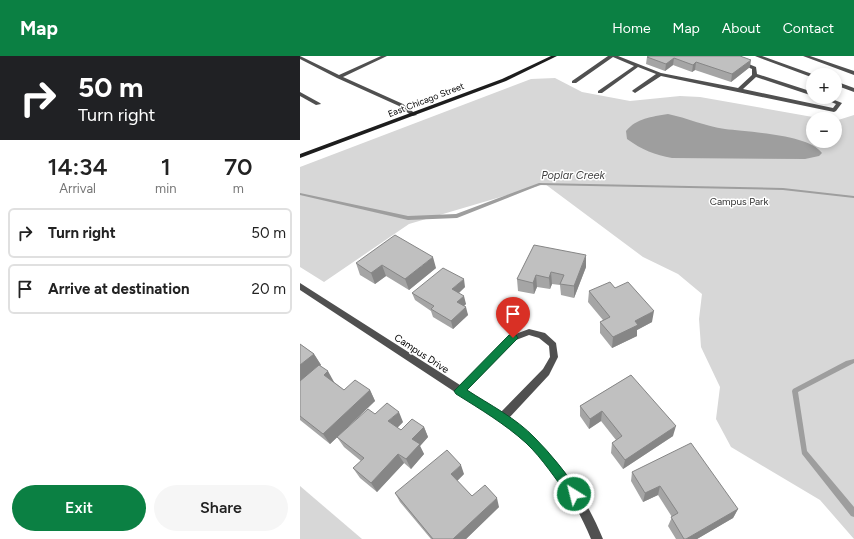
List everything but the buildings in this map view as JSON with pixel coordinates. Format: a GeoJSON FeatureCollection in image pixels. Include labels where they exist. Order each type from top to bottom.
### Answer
{"type":"FeatureCollection","features":[{"type":"Feature","properties":{"kind":"main road","name":"East Chicago Street"},"geometry":{"type":"LineString","coordinates":[[300,156],[414,115],[504,80],[556,56]]}},
{"type":"Feature","properties":{"kind":"street"},"geometry":{"type":"LineString","coordinates":[[339,77],[385,56]]}},
{"type":"Feature","properties":{"kind":"street"},"geometry":{"type":"LineString","coordinates":[[574,82],[613,56],[660,74],[834,110],[838,104]]}},
{"type":"Feature","properties":{"kind":"street"},"geometry":{"type":"LineString","coordinates":[[726,56],[754,68],[755,75]]}},
{"type":"Feature","properties":{"kind":"street"},"geometry":{"type":"LineString","coordinates":[[757,56],[806,74]]}},
{"type":"Feature","properties":{"kind":"street"},"geometry":{"type":"LineString","coordinates":[[805,56],[854,73]]}},
{"type":"Feature","properties":{"kind":"street"},"geometry":{"type":"LineString","coordinates":[[300,57],[339,77],[393,101],[414,115]]}},
{"type":"Feature","properties":{"kind":"street"},"geometry":{"type":"LineString","coordinates":[[600,92],[638,65]]}},
{"type":"Feature","properties":{"kind":"street"},"geometry":{"type":"LineString","coordinates":[[635,91],[660,74]]}},
{"type":"Feature","properties":{"kind":"street"},"geometry":{"type":"LineString","coordinates":[[739,90],[755,75]]}},
{"type":"Feature","properties":{"kind":"street"},"geometry":{"type":"LineString","coordinates":[[755,75],[806,92]]}},
{"type":"Feature","properties":{"kind":"street"},"geometry":{"type":"LineString","coordinates":[[842,86],[854,90]]}},
{"type":"Feature","properties":{"kind":"street"},"geometry":{"type":"LineString","coordinates":[[300,94],[318,104]]}},
{"type":"Feature","properties":{"kind":"street","name":"Campus Drive"},"geometry":{"type":"LineString","coordinates":[[300,286],[502,418],[530,440],[553,466],[574,494],[591,524],[597,539]]}},
{"type":"Feature","properties":{"kind":"street"},"geometry":{"type":"LineString","coordinates":[[460,391],[513,338],[529,332],[542,335],[553,345],[554,357],[546,372],[502,418]]}},
{"type":"Feature","properties":{"kind":"green space","name":"Campus Park"},"geometry":{"type":"Polygon","coordinates":[[[555,78],[582,92],[630,101],[680,96],[700,97],[806,116],[806,148],[842,148],[842,119],[854,115],[854,539],[820,500],[731,447],[716,419],[720,387],[701,347],[699,319],[702,294],[678,274],[643,257],[545,184],[409,224],[324,282],[300,267],[300,167],[531,79],[555,78]]]}},
{"type":"Feature","properties":{"kind":"green space"},"geometry":{"type":"Polygon","coordinates":[[[300,486],[362,539],[300,539],[300,486]]]}},
{"type":"Feature","properties":{"kind":"shaded area"},"geometry":{"type":"Polygon","coordinates":[[[668,114],[718,128],[791,138],[806,143],[806,148],[816,148],[822,153],[819,156],[805,159],[672,158],[649,152],[627,139],[626,131],[635,123],[656,116],[668,114]]]}},
{"type":"Feature","properties":{"kind":"waterway","name":"Poplar Creek"},"geometry":{"type":"LineString","coordinates":[[300,194],[408,218],[457,216],[539,184],[783,189],[854,197]]}},
{"type":"Feature","properties":{"kind":"waterway","name":"Poplar Creek"},"geometry":{"type":"LineString","coordinates":[[854,361],[795,391],[804,452],[854,513]]}},
{"type":"Feature","properties":{"kind":"route"},"geometry":{"type":"LineString","coordinates":[[513,338],[460,391],[502,418],[530,440],[553,466],[574,494]]}}]}
